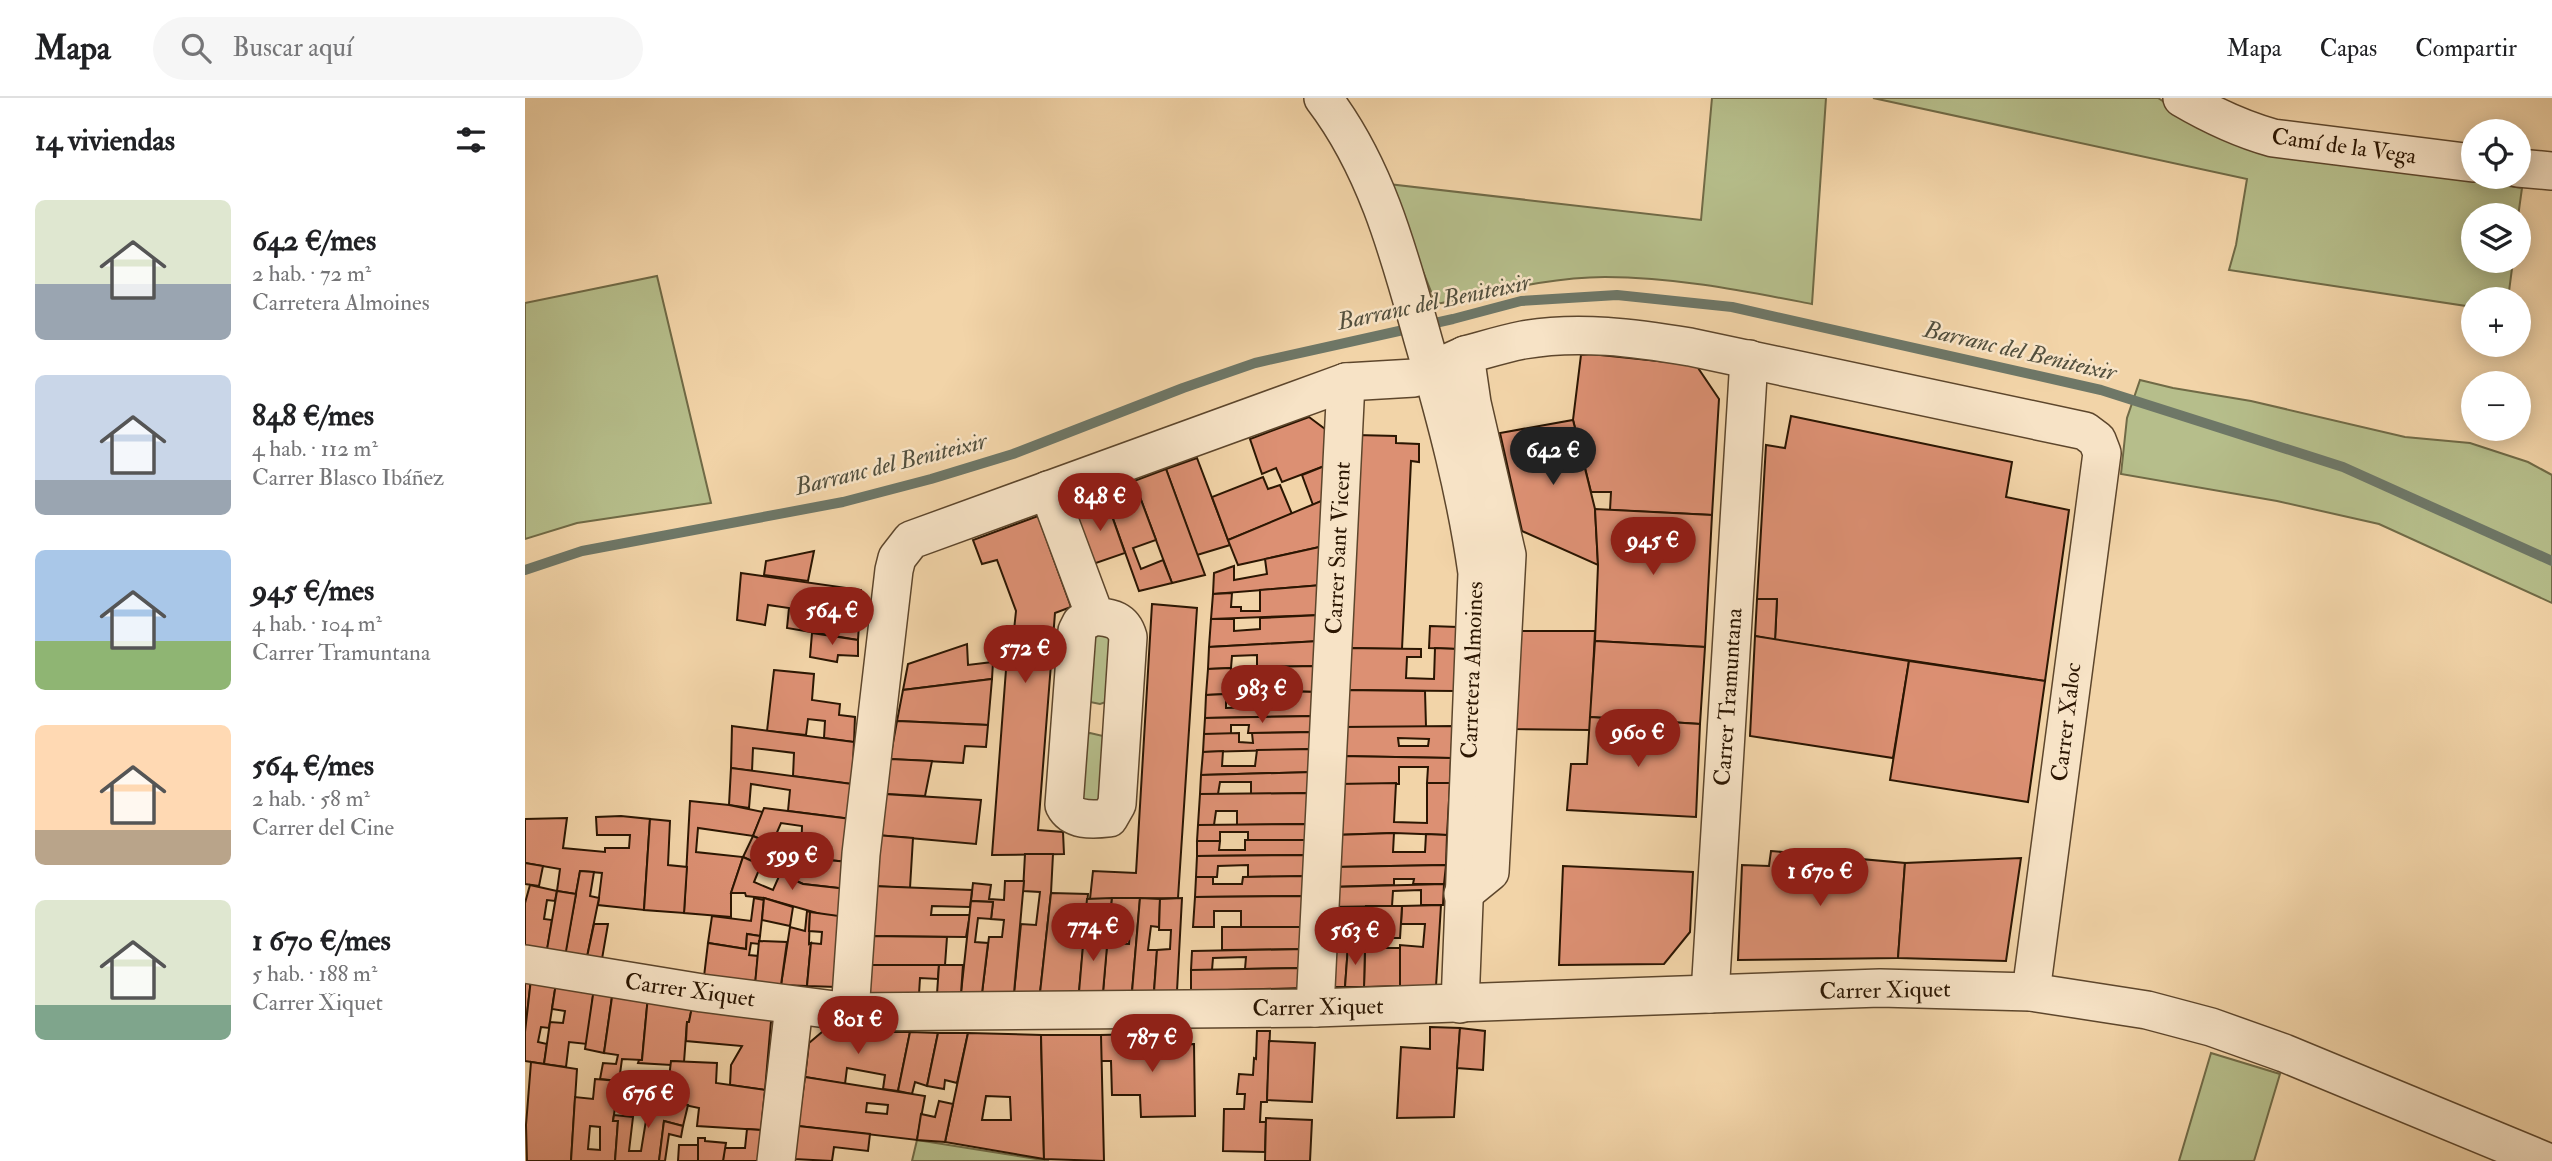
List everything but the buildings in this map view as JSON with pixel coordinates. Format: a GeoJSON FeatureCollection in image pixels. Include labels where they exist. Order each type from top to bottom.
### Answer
{"type":"FeatureCollection","features":[{"type":"Feature","properties":{"kind":"street","name":"Carretera Almoines"},"geometry":{"type":"LineString","coordinates":[[1323,98],[1365,166],[1379,198],[1411,292],[1440,356],[1445,413],[1477,573],[1460,1004]]}},
{"type":"Feature","properties":{"kind":"street","name":"Camí de la Vega"},"geometry":{"type":"LineString","coordinates":[[2182,98],[2212,116],[2273,138],[2461,162]]}},
{"type":"Feature","properties":{"kind":"street"},"geometry":{"type":"LineString","coordinates":[[2531,169],[2552,171]]}},
{"type":"Feature","properties":{"kind":"street"},"geometry":{"type":"LineString","coordinates":[[850,1012],[861,854],[894,570],[897,558],[911,540],[1346,383],[1414,378],[1440,356],[1525,340],[1632,337],[1749,359]]}},
{"type":"Feature","properties":{"kind":"street","name":"Carrer Xaloc"},"geometry":{"type":"LineString","coordinates":[[1749,359],[2085,431],[2097,440],[2102,453],[2031,992]]}},
{"type":"Feature","properties":{"kind":"street","name":"Carrer Tramuntana"},"geometry":{"type":"LineString","coordinates":[[1710,994],[1749,359]]}},
{"type":"Feature","properties":{"kind":"street","name":"Carrer Sant Vicent"},"geometry":{"type":"LineString","coordinates":[[1315,1008],[1346,383]]}},
{"type":"Feature","properties":{"kind":"street"},"geometry":{"type":"LineString","coordinates":[[1048,490],[1095,616]]}},
{"type":"Feature","properties":{"kind":"street"},"geometry":{"type":"LineString","coordinates":[[1095,616],[1121,622],[1128,637],[1117,804],[1109,818],[1073,816],[1064,805],[1077,631],[1081,623],[1095,616]]}},
{"type":"Feature","properties":{"kind":"street"},"geometry":{"type":"LineString","coordinates":[[1070,725],[1122,728]]}},
{"type":"Feature","properties":{"kind":"street","name":"Carrer Xiquet"},"geometry":{"type":"LineString","coordinates":[[525,964],[794,1006],[850,1012],[1315,1008],[1880,988],[2031,992],[2133,1007],[2211,1027],[2310,1063],[2545,1161]]}},
{"type":"Feature","properties":{"kind":"street"},"geometry":{"type":"LineString","coordinates":[[776,1161],[794,1006]]}},
{"type":"Feature","properties":{"kind":"green space"},"geometry":{"type":"Polygon","coordinates":[[[1712,98],[1826,98],[1812,304],[1683,282],[1605,277],[1541,283],[1436,304],[1388,184],[1701,220],[1712,98]]]}},
{"type":"Feature","properties":{"kind":"green space"},"geometry":{"type":"Polygon","coordinates":[[[1873,98],[2158,98],[2214,134],[2253,148],[2461,179],[2461,189],[2522,189],[2520,203],[2461,203],[2461,273],[2511,273],[2510,287],[2461,287],[2461,305],[2229,270],[2247,179],[1873,98]]]}},
{"type":"Feature","properties":{"kind":"green space"},"geometry":{"type":"Polygon","coordinates":[[[657,276],[711,503],[577,523],[525,539],[525,303],[657,276]]]}},
{"type":"Feature","properties":{"kind":"green space"},"geometry":{"type":"Polygon","coordinates":[[[2140,380],[2251,401],[2405,437],[2470,443],[2528,462],[2552,475],[2552,603],[2379,524],[2277,501],[2121,474],[2127,418],[2140,380]]]}},
{"type":"Feature","properties":{"kind":"green space"},"geometry":{"type":"Polygon","coordinates":[[[1093,631],[1112,633],[1106,702],[1100,704],[1090,702],[1093,631]]]}},
{"type":"Feature","properties":{"kind":"green space"},"geometry":{"type":"Polygon","coordinates":[[[1084,734],[1103,736],[1101,803],[1081,804],[1084,734]]]}},
{"type":"Feature","properties":{"kind":"green space"},"geometry":{"type":"Polygon","coordinates":[[[2211,1053],[2280,1074],[2254,1161],[2179,1161],[2211,1053]]]}},
{"type":"Feature","properties":{"kind":"green space"},"geometry":{"type":"Polygon","coordinates":[[[917,1140],[1049,1161],[912,1161],[917,1140]]]}},
{"type":"Feature","properties":{"kind":"waterway","name":"Barranc del Beniteixir"},"geometry":{"type":"LineString","coordinates":[[525,570],[582,551],[843,502],[931,479],[1013,454],[1255,363],[1521,301],[1617,295],[1732,307],[2101,390],[2343,467],[2552,561]]}}]}
